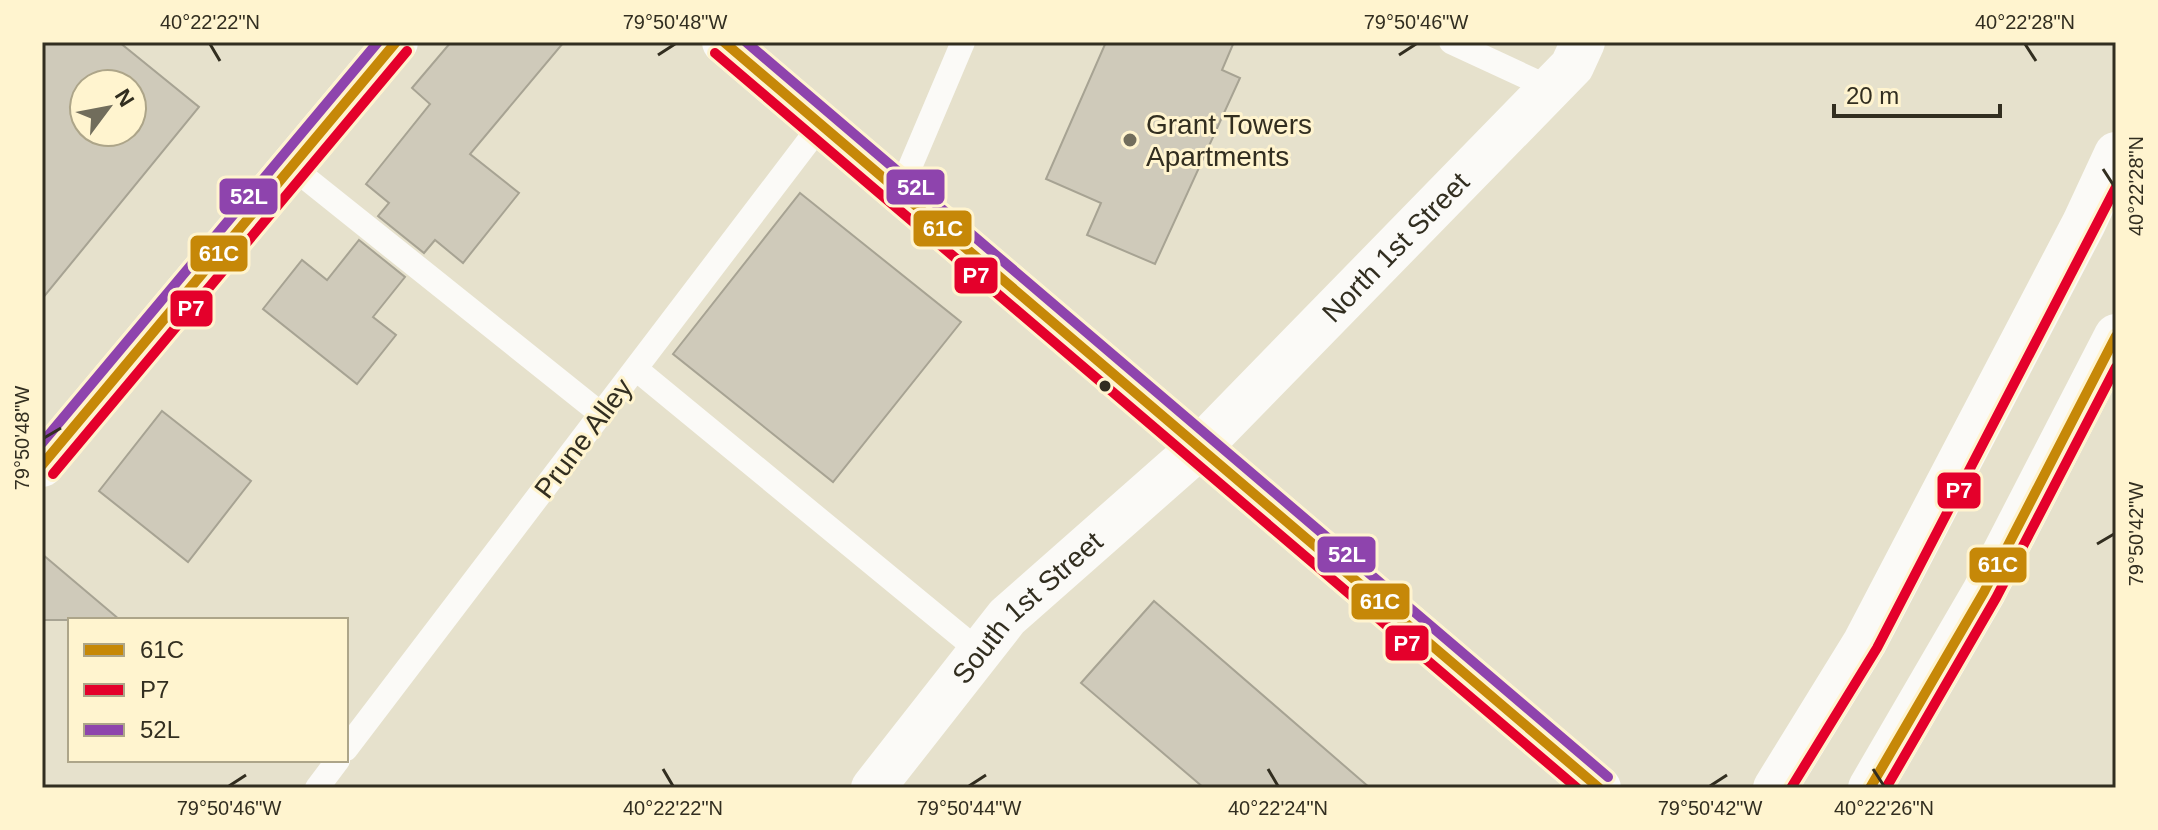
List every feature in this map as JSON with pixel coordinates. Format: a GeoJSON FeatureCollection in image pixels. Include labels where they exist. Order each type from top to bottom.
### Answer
{"type":"FeatureCollection","features":[{"type":"Feature","properties":{"kind":"street"},"geometry":{"type":"LineString","coordinates":[[42,465],[396,42]]}},
{"type":"Feature","properties":{"kind":"street"},"geometry":{"type":"LineString","coordinates":[[724,42],[1599,788]]}},
{"type":"Feature","properties":{"kind":"street","name":"North 1st Street"},"geometry":{"type":"LineString","coordinates":[[1201,446],[1572,66],[1583,42]]}},
{"type":"Feature","properties":{"kind":"street"},"geometry":{"type":"LineString","coordinates":[[1775,788],[1865,642],[2077,237],[2116,154]]}},
{"type":"Feature","properties":{"kind":"street"},"geometry":{"type":"LineString","coordinates":[[1870,788],[1984,592],[2116,336]]}},
{"type":"Feature","properties":{"kind":"street","name":"South 1st Street"},"geometry":{"type":"LineString","coordinates":[[873,788],[1007,617],[1201,446]]}},
{"type":"Feature","properties":{"kind":"lane"},"geometry":{"type":"LineString","coordinates":[[899,193],[963,42]]}},
{"type":"Feature","properties":{"kind":"lane"},"geometry":{"type":"LineString","coordinates":[[1451,42],[1550,88]]}},
{"type":"Feature","properties":{"kind":"lane","name":"Prune Alley"},"geometry":{"type":"LineString","coordinates":[[348,746],[820,126]]}},
{"type":"Feature","properties":{"kind":"lane"},"geometry":{"type":"LineString","coordinates":[[292,167],[601,414]]}},
{"type":"Feature","properties":{"kind":"lane"},"geometry":{"type":"LineString","coordinates":[[636,369],[980,652]]}},
{"type":"Feature","properties":{"kind":"lane"},"geometry":{"type":"LineString","coordinates":[[317,788],[336,762]]}},
{"type":"Feature","properties":{"kind":"building"},"geometry":{"type":"Polygon","coordinates":[[[42,42],[119,42],[199,107],[42,299],[42,42]]]}},
{"type":"Feature","properties":{"kind":"building"},"geometry":{"type":"Polygon","coordinates":[[[451,42],[564,42],[470,154],[519,193],[463,263],[435,240],[424,253],[378,216],[389,203],[366,184],[430,104],[412,88],[451,42]]]}},
{"type":"Feature","properties":{"kind":"building","name":"Grant Towers Apartments"},"geometry":{"type":"Polygon","coordinates":[[[1106,42],[1234,42],[1222,70],[1240,78],[1155,264],[1087,235],[1101,203],[1046,179],[1106,42]]]}},
{"type":"Feature","properties":{"kind":"building"},"geometry":{"type":"Polygon","coordinates":[[[800,193],[961,322],[833,482],[673,354],[800,193]]]}},
{"type":"Feature","properties":{"kind":"building"},"geometry":{"type":"Polygon","coordinates":[[[359,240],[405,277],[373,317],[396,335],[357,384],[263,309],[302,260],[327,280],[359,240]]]}},
{"type":"Feature","properties":{"kind":"building"},"geometry":{"type":"Polygon","coordinates":[[[162,411],[251,481],[188,562],[99,491],[162,411]]]}},
{"type":"Feature","properties":{"kind":"building"},"geometry":{"type":"Polygon","coordinates":[[[42,554],[118,618],[68,618],[42,620],[42,554]]]}},
{"type":"Feature","properties":{"kind":"building"},"geometry":{"type":"Polygon","coordinates":[[[1154,601],[1370,788],[1204,788],[1081,683],[1154,601]]]}},
{"type":"Feature","properties":{"kind":"transit line","name":"52L"},"geometry":{"type":"LineString","coordinates":[[42,443],[378,42]]}},
{"type":"Feature","properties":{"kind":"transit line","name":"61C"},"geometry":{"type":"LineString","coordinates":[[42,465],[396,42]]}},
{"type":"Feature","properties":{"kind":"transit line","name":"61C"},"geometry":{"type":"LineString","coordinates":[[724,42],[1599,788]]}},
{"type":"Feature","properties":{"kind":"transit line","name":"52L"},"geometry":{"type":"LineString","coordinates":[[746,42],[1608,777]]}},
{"type":"Feature","properties":{"kind":"transit line","name":"P7"},"geometry":{"type":"LineString","coordinates":[[53,474],[407,51]]}},
{"type":"Feature","properties":{"kind":"transit line","name":"P7"},"geometry":{"type":"LineString","coordinates":[[715,53],[1577,788]]}},
{"type":"Feature","properties":{"kind":"transit line","name":"P7"},"geometry":{"type":"LineString","coordinates":[[1791,788],[1877,648],[2116,187]]}},
{"type":"Feature","properties":{"kind":"transit line","name":"61C"},"geometry":{"type":"LineString","coordinates":[[1870,788],[1984,592],[2116,336]]}},
{"type":"Feature","properties":{"kind":"transit line","name":"P7"},"geometry":{"type":"LineString","coordinates":[[1886,788],[1996,598],[2116,367]]}},
{"type":"Feature","properties":{"kind":"place","name":"Grant Towers Apartments"},"geometry":{"type":"Point","coordinates":[1130,140]}}]}
